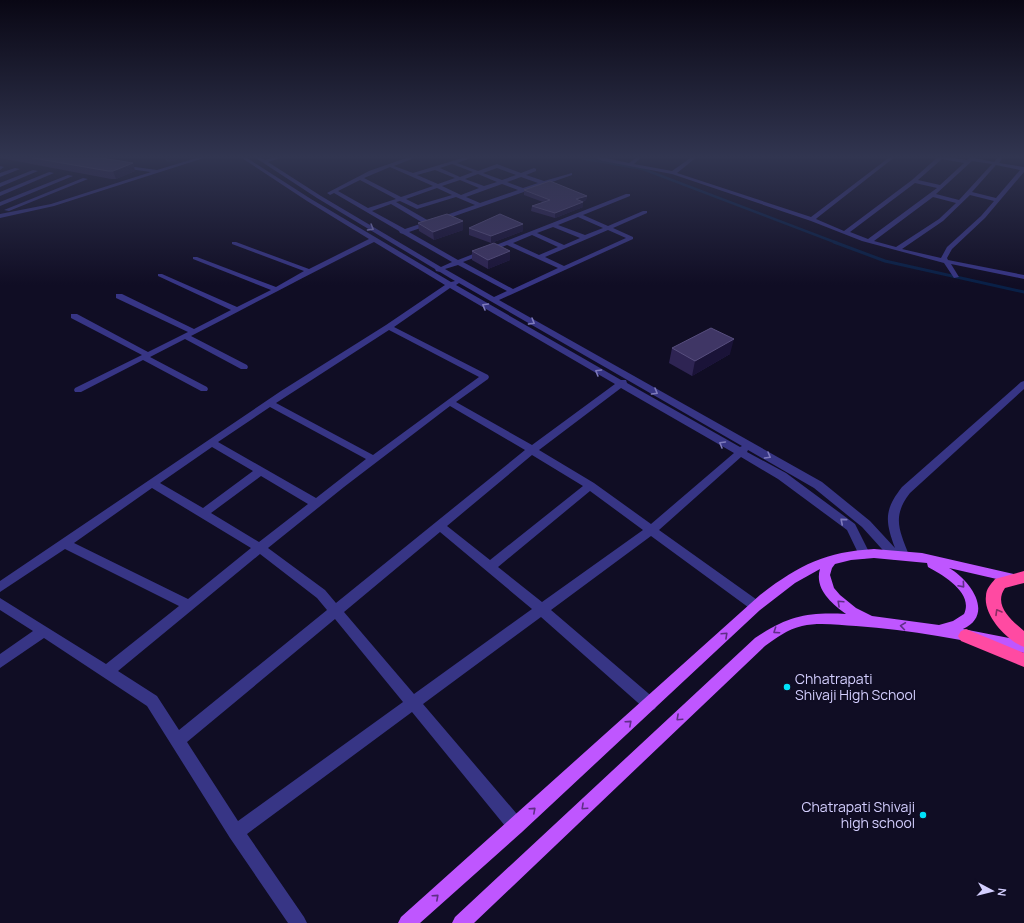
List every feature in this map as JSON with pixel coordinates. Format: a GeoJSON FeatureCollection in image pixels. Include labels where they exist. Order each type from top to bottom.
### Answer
{"type":"FeatureCollection","features":[{"type":"Feature","properties":{"kind":"highway"},"geometry":{"type":"LineString","coordinates":[[1021,579],[1000,583],[993,593],[994,608],[1005,624],[1024,640]]}},
{"type":"Feature","properties":{"kind":"highway"},"geometry":{"type":"LineString","coordinates":[[966,636],[1024,660]]}},
{"type":"Feature","properties":{"kind":"main road"},"geometry":{"type":"LineString","coordinates":[[407,923],[516,826],[756,606],[776,589],[797,575],[832,559],[864,554],[899,555],[952,564],[1021,579]]}},
{"type":"Feature","properties":{"kind":"main road"},"geometry":{"type":"LineString","coordinates":[[899,555],[930,563],[943,569],[965,588],[971,599],[973,609],[970,618],[962,625],[932,630]]}},
{"type":"Feature","properties":{"kind":"main road"},"geometry":{"type":"LineString","coordinates":[[832,559],[825,568],[825,579],[830,592],[846,608],[856,615],[874,622]]}},
{"type":"Feature","properties":{"kind":"main road"},"geometry":{"type":"LineString","coordinates":[[461,923],[760,642],[782,627],[802,621],[830,619],[874,622],[932,630],[1024,647]]}},
{"type":"Feature","properties":{"kind":"street"},"geometry":{"type":"LineString","coordinates":[[1,199],[52,205]]}},
{"type":"Feature","properties":{"kind":"street"},"geometry":{"type":"LineString","coordinates":[[0,215],[35,199]]}},
{"type":"Feature","properties":{"kind":"street"},"geometry":{"type":"LineString","coordinates":[[0,215],[52,205],[71,199]]}},
{"type":"Feature","properties":{"kind":"street"},"geometry":{"type":"LineString","coordinates":[[324,199],[459,263],[514,292]]}},
{"type":"Feature","properties":{"kind":"street"},"geometry":{"type":"LineString","coordinates":[[348,199],[368,210],[441,269],[630,377],[744,449],[830,510],[851,527],[864,554]]}},
{"type":"Feature","properties":{"kind":"street"},"geometry":{"type":"LineString","coordinates":[[368,210],[401,199]]}},
{"type":"Feature","properties":{"kind":"street"},"geometry":{"type":"LineString","coordinates":[[401,199],[417,207],[447,199]]}},
{"type":"Feature","properties":{"kind":"street"},"geometry":{"type":"LineString","coordinates":[[466,199],[480,205]]}},
{"type":"Feature","properties":{"kind":"street"},"geometry":{"type":"LineString","coordinates":[[396,234],[497,199]]}},
{"type":"Feature","properties":{"kind":"street"},"geometry":{"type":"LineString","coordinates":[[431,273],[618,199]]}},
{"type":"Feature","properties":{"kind":"street"},"geometry":{"type":"LineString","coordinates":[[751,199],[813,220],[845,233],[897,249],[947,262],[1024,277]]}},
{"type":"Feature","properties":{"kind":"street"},"geometry":{"type":"LineString","coordinates":[[813,220],[814,217],[838,199]]}},
{"type":"Feature","properties":{"kind":"street"},"geometry":{"type":"LineString","coordinates":[[845,233],[890,199]]}},
{"type":"Feature","properties":{"kind":"street"},"geometry":{"type":"LineString","coordinates":[[869,241],[928,199]]}},
{"type":"Feature","properties":{"kind":"street"},"geometry":{"type":"LineString","coordinates":[[949,199],[960,202]]}},
{"type":"Feature","properties":{"kind":"street"},"geometry":{"type":"LineString","coordinates":[[897,249],[941,220],[963,199]]}},
{"type":"Feature","properties":{"kind":"street"},"geometry":{"type":"LineString","coordinates":[[956,277],[944,258],[949,248],[983,217],[997,200],[993,199]]}},
{"type":"Feature","properties":{"kind":"street"},"geometry":{"type":"LineString","coordinates":[[0,204],[9,200]]}},
{"type":"Feature","properties":{"kind":"street"},"geometry":{"type":"LineString","coordinates":[[309,200],[619,384],[744,449],[818,485],[866,524],[899,555]]}},
{"type":"Feature","properties":{"kind":"street"},"geometry":{"type":"LineString","coordinates":[[391,202],[428,223]]}},
{"type":"Feature","properties":{"kind":"street"},"geometry":{"type":"LineString","coordinates":[[540,257],[645,212]]}},
{"type":"Feature","properties":{"kind":"street"},"geometry":{"type":"LineString","coordinates":[[494,300],[631,238],[579,215]]}},
{"type":"Feature","properties":{"kind":"street"},"geometry":{"type":"LineString","coordinates":[[553,225],[586,238]]}},
{"type":"Feature","properties":{"kind":"street"},"geometry":{"type":"LineString","coordinates":[[532,233],[564,247]]}},
{"type":"Feature","properties":{"kind":"street"},"geometry":{"type":"LineString","coordinates":[[78,390],[277,290],[309,271],[374,239]]}},
{"type":"Feature","properties":{"kind":"street"},"geometry":{"type":"LineString","coordinates":[[234,243],[309,271]]}},
{"type":"Feature","properties":{"kind":"street"},"geometry":{"type":"LineString","coordinates":[[508,243],[565,269]]}},
{"type":"Feature","properties":{"kind":"street"},"geometry":{"type":"LineString","coordinates":[[195,258],[277,290]]}},
{"type":"Feature","properties":{"kind":"street"},"geometry":{"type":"LineString","coordinates":[[160,275],[237,310]]}},
{"type":"Feature","properties":{"kind":"street"},"geometry":{"type":"LineString","coordinates":[[0,587],[270,403],[389,327],[450,285],[460,281]]}},
{"type":"Feature","properties":{"kind":"street"},"geometry":{"type":"LineString","coordinates":[[120,296],[194,332]]}},
{"type":"Feature","properties":{"kind":"street"},"geometry":{"type":"LineString","coordinates":[[74,316],[204,389]]}},
{"type":"Feature","properties":{"kind":"street"},"geometry":{"type":"LineString","coordinates":[[107,672],[316,503],[449,402],[485,377],[389,327]]}},
{"type":"Feature","properties":{"kind":"street"},"geometry":{"type":"LineString","coordinates":[[185,336],[244,367]]}},
{"type":"Feature","properties":{"kind":"street"},"geometry":{"type":"LineString","coordinates":[[177,740],[532,450],[630,377]]}},
{"type":"Feature","properties":{"kind":"street"},"geometry":{"type":"LineString","coordinates":[[899,555],[892,514],[896,501],[906,490],[1024,384]]}},
{"type":"Feature","properties":{"kind":"street"},"geometry":{"type":"LineString","coordinates":[[449,402],[532,450],[590,486],[652,529],[756,606]]}},
{"type":"Feature","properties":{"kind":"street"},"geometry":{"type":"LineString","coordinates":[[270,403],[374,459]]}},
{"type":"Feature","properties":{"kind":"street"},"geometry":{"type":"LineString","coordinates":[[212,443],[316,503]]}},
{"type":"Feature","properties":{"kind":"street"},"geometry":{"type":"LineString","coordinates":[[236,832],[652,529],[744,449]]}},
{"type":"Feature","properties":{"kind":"street"},"geometry":{"type":"LineString","coordinates":[[202,514],[261,471]]}},
{"type":"Feature","properties":{"kind":"street"},"geometry":{"type":"LineString","coordinates":[[152,483],[260,548],[321,594],[516,826]]}},
{"type":"Feature","properties":{"kind":"street"},"geometry":{"type":"LineString","coordinates":[[490,567],[590,486]]}},
{"type":"Feature","properties":{"kind":"street"},"geometry":{"type":"LineString","coordinates":[[440,526],[541,609],[650,704]]}},
{"type":"Feature","properties":{"kind":"street"},"geometry":{"type":"LineString","coordinates":[[64,543],[189,605]]}},
{"type":"Feature","properties":{"kind":"street"},"geometry":{"type":"LineString","coordinates":[[0,603],[152,701],[236,832],[298,923]]}},
{"type":"Feature","properties":{"kind":"street"},"geometry":{"type":"LineString","coordinates":[[0,662],[44,631]]}},
{"type":"Feature","properties":{"kind":"building"},"geometry":{"type":"Polygon","coordinates":[[[548,199],[576,199],[583,202],[555,213],[532,206],[550,200],[548,199]]]}},
{"type":"Feature","properties":{"kind":"building"},"geometry":{"type":"Polygon","coordinates":[[[447,214],[463,221],[433,232],[418,223],[447,214]]]}},
{"type":"Feature","properties":{"kind":"building"},"geometry":{"type":"Polygon","coordinates":[[[500,214],[523,224],[491,236],[469,228],[500,214]]]}},
{"type":"Feature","properties":{"kind":"building"},"geometry":{"type":"Polygon","coordinates":[[[494,243],[510,251],[488,260],[472,251],[494,243]]]}},
{"type":"Feature","properties":{"kind":"building"},"geometry":{"type":"Polygon","coordinates":[[[711,328],[734,339],[695,361],[672,348],[711,328]]]}},
{"type":"Feature","properties":{"kind":"waterway"},"geometry":{"type":"LineString","coordinates":[[722,199],[837,243]]}},
{"type":"Feature","properties":{"kind":"waterway"},"geometry":{"type":"LineString","coordinates":[[834,242],[885,261],[1024,292]]}},
{"type":"Feature","properties":{"kind":"place","name":"Chhatrapati Shivaji High School"},"geometry":{"type":"Point","coordinates":[787,687]}},
{"type":"Feature","properties":{"kind":"place","name":"Chatrapati Shivaji high school"},"geometry":{"type":"Point","coordinates":[923,815]}}]}
